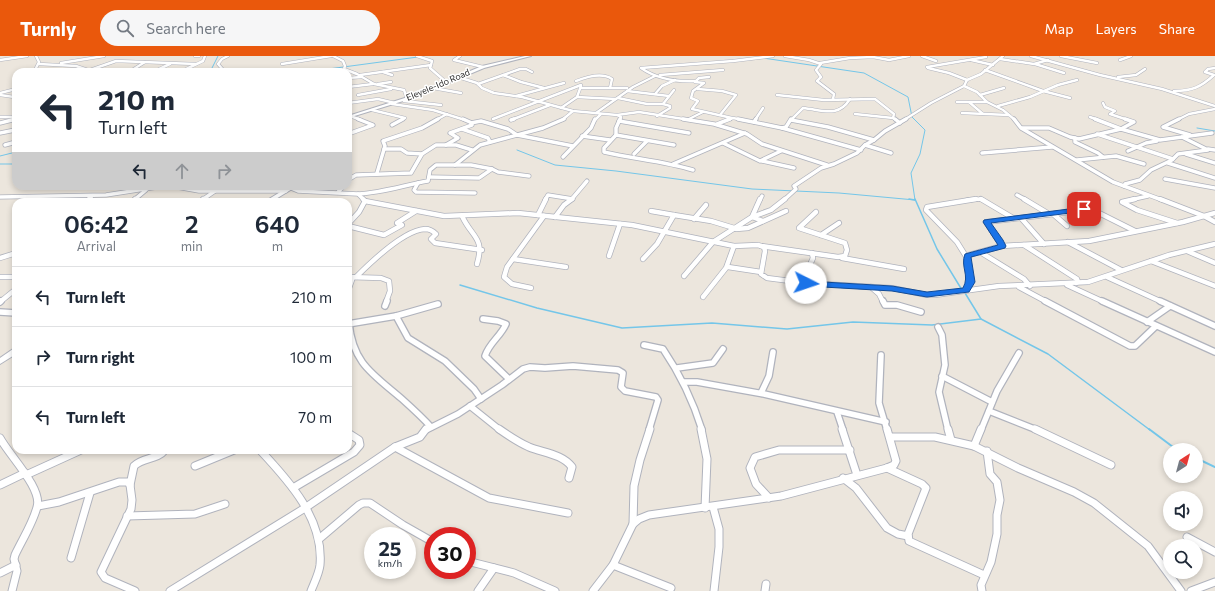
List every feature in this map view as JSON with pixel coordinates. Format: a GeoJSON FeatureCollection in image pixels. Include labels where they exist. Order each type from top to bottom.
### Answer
{"type":"FeatureCollection","features":[{"type":"Feature","properties":{"kind":"main road","name":"Eleyele-Ido Road"},"geometry":{"type":"LineString","coordinates":[[352,116],[405,100],[482,67],[522,56],[529,56]]}},
{"type":"Feature","properties":{"kind":"main road"},"geometry":{"type":"LineString","coordinates":[[275,198],[290,190]]}},
{"type":"Feature","properties":{"kind":"main road"},"geometry":{"type":"LineString","coordinates":[[0,362],[12,354]]}},
{"type":"Feature","properties":{"kind":"street"},"geometry":{"type":"LineString","coordinates":[[0,60],[27,56]]}},
{"type":"Feature","properties":{"kind":"street"},"geometry":{"type":"LineString","coordinates":[[36,56],[39,64]]}},
{"type":"Feature","properties":{"kind":"street"},"geometry":{"type":"LineString","coordinates":[[58,64],[69,60],[91,59],[104,56]]}},
{"type":"Feature","properties":{"kind":"street"},"geometry":{"type":"LineString","coordinates":[[188,68],[203,60],[205,56]]}},
{"type":"Feature","properties":{"kind":"street"},"geometry":{"type":"LineString","coordinates":[[220,68],[218,66],[222,59],[228,56]]}},
{"type":"Feature","properties":{"kind":"street"},"geometry":{"type":"LineString","coordinates":[[282,64],[332,56],[344,63],[344,68]]}},
{"type":"Feature","properties":{"kind":"street"},"geometry":{"type":"LineString","coordinates":[[417,56],[432,61],[430,68],[446,82]]}},
{"type":"Feature","properties":{"kind":"street"},"geometry":{"type":"LineString","coordinates":[[460,56],[454,60],[482,67]]}},
{"type":"Feature","properties":{"kind":"street"},"geometry":{"type":"LineString","coordinates":[[773,56],[733,61],[641,68],[648,74],[654,76],[704,83],[698,89],[693,91],[691,98],[698,101],[692,109],[782,128],[860,150]]}},
{"type":"Feature","properties":{"kind":"street"},"geometry":{"type":"LineString","coordinates":[[785,56],[820,63],[875,57],[886,60],[909,56]]}},
{"type":"Feature","properties":{"kind":"street"},"geometry":{"type":"LineString","coordinates":[[888,56],[895,59]]}},
{"type":"Feature","properties":{"kind":"street"},"geometry":{"type":"LineString","coordinates":[[922,56],[936,61]]}},
{"type":"Feature","properties":{"kind":"street"},"geometry":{"type":"LineString","coordinates":[[981,56],[1034,64],[1064,74]]}},
{"type":"Feature","properties":{"kind":"street"},"geometry":{"type":"LineString","coordinates":[[1031,56],[1171,91],[1215,108]]}},
{"type":"Feature","properties":{"kind":"street"},"geometry":{"type":"LineString","coordinates":[[1061,56],[1097,63]]}},
{"type":"Feature","properties":{"kind":"street"},"geometry":{"type":"LineString","coordinates":[[1120,60],[1131,56]]}},
{"type":"Feature","properties":{"kind":"street"},"geometry":{"type":"LineString","coordinates":[[967,80],[949,73],[926,67],[986,57]]}},
{"type":"Feature","properties":{"kind":"street"},"geometry":{"type":"LineString","coordinates":[[752,217],[768,213],[796,189],[794,186],[807,176],[860,150],[864,145],[874,140],[885,130],[900,123],[930,103],[964,86],[967,80],[993,65],[1001,58]]}},
{"type":"Feature","properties":{"kind":"street"},"geometry":{"type":"LineString","coordinates":[[970,60],[993,65]]}},
{"type":"Feature","properties":{"kind":"street"},"geometry":{"type":"LineString","coordinates":[[1034,64],[1048,60]]}},
{"type":"Feature","properties":{"kind":"street"},"geometry":{"type":"LineString","coordinates":[[98,68],[115,62],[148,61],[196,64]]}},
{"type":"Feature","properties":{"kind":"street"},"geometry":{"type":"LineString","coordinates":[[135,68],[148,61]]}},
{"type":"Feature","properties":{"kind":"street"},"geometry":{"type":"LineString","coordinates":[[161,68],[170,63]]}},
{"type":"Feature","properties":{"kind":"street"},"geometry":{"type":"LineString","coordinates":[[820,63],[821,65],[816,70],[821,77],[817,81],[834,94],[833,99]]}},
{"type":"Feature","properties":{"kind":"street"},"geometry":{"type":"LineString","coordinates":[[39,64],[58,64],[82,68]]}},
{"type":"Feature","properties":{"kind":"street"},"geometry":{"type":"LineString","coordinates":[[36,68],[39,64]]}},
{"type":"Feature","properties":{"kind":"street"},"geometry":{"type":"LineString","coordinates":[[352,77],[382,71],[432,65]]}},
{"type":"Feature","properties":{"kind":"street"},"geometry":{"type":"LineString","coordinates":[[1171,91],[1190,91],[1198,88],[1214,76],[1205,72],[1208,69],[1215,68]]}},
{"type":"Feature","properties":{"kind":"street"},"geometry":{"type":"LineString","coordinates":[[478,84],[522,69],[532,72]]}},
{"type":"Feature","properties":{"kind":"street"},"geometry":{"type":"LineString","coordinates":[[1111,77],[1136,75],[1145,69]]}},
{"type":"Feature","properties":{"kind":"street"},"geometry":{"type":"LineString","coordinates":[[596,113],[627,90],[654,76],[723,70]]}},
{"type":"Feature","properties":{"kind":"street"},"geometry":{"type":"LineString","coordinates":[[985,70],[1043,91],[1070,98]]}},
{"type":"Feature","properties":{"kind":"street"},"geometry":{"type":"LineString","coordinates":[[382,71],[392,75]]}},
{"type":"Feature","properties":{"kind":"street"},"geometry":{"type":"LineString","coordinates":[[352,72],[376,84],[405,91],[405,100],[441,105]]}},
{"type":"Feature","properties":{"kind":"street"},"geometry":{"type":"LineString","coordinates":[[503,75],[521,82],[546,88]]}},
{"type":"Feature","properties":{"kind":"street"},"geometry":{"type":"LineString","coordinates":[[581,86],[576,80],[590,76],[609,77],[612,79],[610,88]]}},
{"type":"Feature","properties":{"kind":"street"},"geometry":{"type":"LineString","coordinates":[[692,81],[709,76]]}},
{"type":"Feature","properties":{"kind":"street"},"geometry":{"type":"LineString","coordinates":[[458,78],[478,84],[489,91],[573,111],[617,115],[635,112],[714,124],[745,133],[762,144],[781,151],[827,165]]}},
{"type":"Feature","properties":{"kind":"street"},"geometry":{"type":"LineString","coordinates":[[655,94],[662,86],[676,80]]}},
{"type":"Feature","properties":{"kind":"street"},"geometry":{"type":"LineString","coordinates":[[998,106],[1030,97],[1043,91],[1077,80]]}},
{"type":"Feature","properties":{"kind":"street"},"geometry":{"type":"LineString","coordinates":[[352,86],[391,82]]}},
{"type":"Feature","properties":{"kind":"street"},"geometry":{"type":"LineString","coordinates":[[515,96],[564,84]]}},
{"type":"Feature","properties":{"kind":"street"},"geometry":{"type":"LineString","coordinates":[[493,119],[581,86],[610,88],[669,96]]}},
{"type":"Feature","properties":{"kind":"street"},"geometry":{"type":"LineString","coordinates":[[577,98],[581,86]]}},
{"type":"Feature","properties":{"kind":"street"},"geometry":{"type":"LineString","coordinates":[[964,86],[980,95],[987,102]]}},
{"type":"Feature","properties":{"kind":"street"},"geometry":{"type":"LineString","coordinates":[[433,88],[461,93]]}},
{"type":"Feature","properties":{"kind":"street"},"geometry":{"type":"LineString","coordinates":[[980,95],[1004,88]]}},
{"type":"Feature","properties":{"kind":"street"},"geometry":{"type":"LineString","coordinates":[[358,95],[394,89]]}},
{"type":"Feature","properties":{"kind":"street"},"geometry":{"type":"LineString","coordinates":[[698,89],[722,92],[736,96],[720,115]]}},
{"type":"Feature","properties":{"kind":"street"},"geometry":{"type":"LineString","coordinates":[[0,94],[12,90]]}},
{"type":"Feature","properties":{"kind":"street"},"geometry":{"type":"LineString","coordinates":[[663,104],[674,90]]}},
{"type":"Feature","properties":{"kind":"street"},"geometry":{"type":"LineString","coordinates":[[0,94],[12,97]]}},
{"type":"Feature","properties":{"kind":"street"},"geometry":{"type":"LineString","coordinates":[[777,95],[824,100],[876,99],[894,114],[893,118]]}},
{"type":"Feature","properties":{"kind":"street"},"geometry":{"type":"LineString","coordinates":[[561,108],[577,98],[617,98],[647,104],[663,104],[670,106],[670,108],[658,116]]}},
{"type":"Feature","properties":{"kind":"street"},"geometry":{"type":"LineString","coordinates":[[352,102],[377,99],[386,100],[393,104],[416,107],[447,114],[471,123],[481,121],[508,129],[517,135],[572,146]]}},
{"type":"Feature","properties":{"kind":"street"},"geometry":{"type":"LineString","coordinates":[[782,128],[786,127],[803,108],[839,112],[850,99]]}},
{"type":"Feature","properties":{"kind":"street"},"geometry":{"type":"LineString","coordinates":[[957,102],[987,102],[998,106],[1021,128],[1113,182],[1204,216],[1215,222]]}},
{"type":"Feature","properties":{"kind":"street"},"geometry":{"type":"LineString","coordinates":[[969,102],[982,114]]}},
{"type":"Feature","properties":{"kind":"street"},"geometry":{"type":"LineString","coordinates":[[1021,128],[1049,128],[1079,139],[1121,129],[1134,122],[1110,114],[1115,111],[1105,107],[1103,103]]}},
{"type":"Feature","properties":{"kind":"street"},"geometry":{"type":"LineString","coordinates":[[511,120],[550,105]]}},
{"type":"Feature","properties":{"kind":"street"},"geometry":{"type":"LineString","coordinates":[[754,122],[763,108]]}},
{"type":"Feature","properties":{"kind":"street"},"geometry":{"type":"LineString","coordinates":[[1204,111],[1215,108]]}},
{"type":"Feature","properties":{"kind":"street"},"geometry":{"type":"LineString","coordinates":[[1190,136],[1163,127],[1189,114],[1215,108]]}},
{"type":"Feature","properties":{"kind":"street"},"geometry":{"type":"LineString","coordinates":[[372,110],[405,118],[392,125]]}},
{"type":"Feature","properties":{"kind":"street"},"geometry":{"type":"LineString","coordinates":[[466,148],[478,146],[547,126],[567,117],[573,111]]}},
{"type":"Feature","properties":{"kind":"street"},"geometry":{"type":"LineString","coordinates":[[689,119],[703,112]]}},
{"type":"Feature","properties":{"kind":"street"},"geometry":{"type":"LineString","coordinates":[[962,113],[1009,115]]}},
{"type":"Feature","properties":{"kind":"street"},"geometry":{"type":"LineString","coordinates":[[378,174],[378,166],[384,149],[383,140],[422,128],[447,114]]}},
{"type":"Feature","properties":{"kind":"street"},"geometry":{"type":"LineString","coordinates":[[563,157],[591,128],[601,114]]}},
{"type":"Feature","properties":{"kind":"street"},"geometry":{"type":"LineString","coordinates":[[855,114],[893,118],[900,123]]}},
{"type":"Feature","properties":{"kind":"street"},"geometry":{"type":"LineString","coordinates":[[617,115],[621,117],[616,135],[604,148],[603,151],[605,153],[673,164],[693,170]]}},
{"type":"Feature","properties":{"kind":"street"},"geometry":{"type":"LineString","coordinates":[[0,117],[12,117]]}},
{"type":"Feature","properties":{"kind":"street"},"geometry":{"type":"LineString","coordinates":[[1090,117],[1121,129],[1160,140]]}},
{"type":"Feature","properties":{"kind":"street"},"geometry":{"type":"LineString","coordinates":[[352,118],[373,125],[352,133]]}},
{"type":"Feature","properties":{"kind":"street"},"geometry":{"type":"LineString","coordinates":[[714,124],[719,124],[733,118]]}},
{"type":"Feature","properties":{"kind":"street"},"geometry":{"type":"LineString","coordinates":[[0,123],[12,119]]}},
{"type":"Feature","properties":{"kind":"street"},"geometry":{"type":"LineString","coordinates":[[791,120],[828,127],[874,140]]}},
{"type":"Feature","properties":{"kind":"street"},"geometry":{"type":"LineString","coordinates":[[7,121],[12,127]]}},
{"type":"Feature","properties":{"kind":"street"},"geometry":{"type":"LineString","coordinates":[[619,121],[690,133]]}},
{"type":"Feature","properties":{"kind":"street"},"geometry":{"type":"LineString","coordinates":[[446,145],[458,138],[450,134],[472,125],[471,123]]}},
{"type":"Feature","properties":{"kind":"street"},"geometry":{"type":"LineString","coordinates":[[462,129],[488,138],[490,142]]}},
{"type":"Feature","properties":{"kind":"street"},"geometry":{"type":"LineString","coordinates":[[0,133],[12,132]]}},
{"type":"Feature","properties":{"kind":"street"},"geometry":{"type":"LineString","coordinates":[[673,164],[745,133]]}},
{"type":"Feature","properties":{"kind":"street"},"geometry":{"type":"LineString","coordinates":[[1128,152],[1146,143],[1212,133]]}},
{"type":"Feature","properties":{"kind":"street"},"geometry":{"type":"LineString","coordinates":[[1096,134],[1173,159]]}},
{"type":"Feature","properties":{"kind":"street"},"geometry":{"type":"LineString","coordinates":[[616,135],[674,145]]}},
{"type":"Feature","properties":{"kind":"street"},"geometry":{"type":"LineString","coordinates":[[582,136],[610,140]]}},
{"type":"Feature","properties":{"kind":"street"},"geometry":{"type":"LineString","coordinates":[[1182,137],[1208,149],[1215,150]]}},
{"type":"Feature","properties":{"kind":"street"},"geometry":{"type":"LineString","coordinates":[[1075,138],[1075,142],[1101,154],[1103,157]]}},
{"type":"Feature","properties":{"kind":"street"},"geometry":{"type":"LineString","coordinates":[[634,154],[647,141]]}},
{"type":"Feature","properties":{"kind":"street"},"geometry":{"type":"LineString","coordinates":[[5,145],[12,143]]}},
{"type":"Feature","properties":{"kind":"street"},"geometry":{"type":"LineString","coordinates":[[722,143],[761,160],[794,168]]}},
{"type":"Feature","properties":{"kind":"street"},"geometry":{"type":"LineString","coordinates":[[352,177],[356,175],[411,173],[422,154],[434,145],[446,145],[472,150]]}},
{"type":"Feature","properties":{"kind":"street"},"geometry":{"type":"LineString","coordinates":[[864,145],[892,154]]}},
{"type":"Feature","properties":{"kind":"street"},"geometry":{"type":"LineString","coordinates":[[455,165],[478,146]]}},
{"type":"Feature","properties":{"kind":"street"},"geometry":{"type":"LineString","coordinates":[[982,153],[1053,147]]}},
{"type":"Feature","properties":{"kind":"street"},"geometry":{"type":"LineString","coordinates":[[384,149],[401,149],[408,153],[422,154]]}},
{"type":"Feature","properties":{"kind":"street"},"geometry":{"type":"LineString","coordinates":[[1124,186],[1125,184],[1140,180],[1151,170],[1168,163],[1178,154],[1208,149]]}},
{"type":"Feature","properties":{"kind":"street"},"geometry":{"type":"LineString","coordinates":[[761,160],[781,151]]}},
{"type":"Feature","properties":{"kind":"street"},"geometry":{"type":"LineString","coordinates":[[1183,153],[1215,163]]}},
{"type":"Feature","properties":{"kind":"street"},"geometry":{"type":"LineString","coordinates":[[1076,160],[1116,156],[1144,164]]}},
{"type":"Feature","properties":{"kind":"street"},"geometry":{"type":"LineString","coordinates":[[1168,163],[1215,178]]}},
{"type":"Feature","properties":{"kind":"street"},"geometry":{"type":"LineString","coordinates":[[190,190],[290,190],[358,194],[374,193],[395,187],[428,182],[430,171],[435,166],[455,165],[471,165],[492,169],[498,172],[529,176]]}},
{"type":"Feature","properties":{"kind":"street"},"geometry":{"type":"LineString","coordinates":[[429,177],[479,178],[492,169]]}},
{"type":"Feature","properties":{"kind":"street"},"geometry":{"type":"LineString","coordinates":[[1165,179],[1215,188]]}},
{"type":"Feature","properties":{"kind":"street"},"geometry":{"type":"LineString","coordinates":[[555,217],[564,205],[573,199],[587,180]]}},
{"type":"Feature","properties":{"kind":"street"},"geometry":{"type":"LineString","coordinates":[[418,183],[414,190],[416,192],[475,193]]}},
{"type":"Feature","properties":{"kind":"street"},"geometry":{"type":"LineString","coordinates":[[0,197],[92,196],[139,190]]}},
{"type":"Feature","properties":{"kind":"street"},"geometry":{"type":"LineString","coordinates":[[137,198],[146,190]]}},
{"type":"Feature","properties":{"kind":"street"},"geometry":{"type":"LineString","coordinates":[[205,198],[215,191]]}},
{"type":"Feature","properties":{"kind":"street"},"geometry":{"type":"LineString","coordinates":[[358,194],[365,201],[444,216],[507,213],[620,224],[734,246],[761,246],[838,257],[904,269]]}},
{"type":"Feature","properties":{"kind":"street"},"geometry":{"type":"LineString","coordinates":[[538,215],[548,195],[573,199]]}},
{"type":"Feature","properties":{"kind":"street"},"geometry":{"type":"LineString","coordinates":[[1018,195],[1051,214],[1067,226]]}},
{"type":"Feature","properties":{"kind":"street"},"geometry":{"type":"LineString","coordinates":[[684,276],[713,242],[733,228],[746,223],[752,217],[762,196]]}},
{"type":"Feature","properties":{"kind":"street"},"geometry":{"type":"LineString","coordinates":[[1148,196],[1122,202],[1137,210],[1178,223]]}},
{"type":"Feature","properties":{"kind":"street"},"geometry":{"type":"LineString","coordinates":[[966,290],[971,278],[967,258],[958,242],[926,210],[927,207],[980,199],[1014,218]]}},
{"type":"Feature","properties":{"kind":"street"},"geometry":{"type":"LineString","coordinates":[[352,220],[359,212],[365,201]]}},
{"type":"Feature","properties":{"kind":"street"},"geometry":{"type":"LineString","coordinates":[[694,219],[706,205]]}},
{"type":"Feature","properties":{"kind":"street"},"geometry":{"type":"LineString","coordinates":[[1002,246],[986,222],[1090,209],[1135,231]]}},
{"type":"Feature","properties":{"kind":"street"},"geometry":{"type":"LineString","coordinates":[[352,224],[384,235],[402,225],[397,223],[416,211]]}},
{"type":"Feature","properties":{"kind":"street"},"geometry":{"type":"LineString","coordinates":[[651,211],[711,221],[733,228],[748,228],[786,211]]}},
{"type":"Feature","properties":{"kind":"street"},"geometry":{"type":"LineString","coordinates":[[816,212],[799,228],[845,243],[847,250],[846,256],[838,257]]}},
{"type":"Feature","properties":{"kind":"street"},"geometry":{"type":"LineString","coordinates":[[967,258],[969,255],[1002,246],[1089,241],[1215,214]]}},
{"type":"Feature","properties":{"kind":"street"},"geometry":{"type":"LineString","coordinates":[[643,259],[650,254],[664,232],[668,229],[668,225],[674,215]]}},
{"type":"Feature","properties":{"kind":"street"},"geometry":{"type":"LineString","coordinates":[[462,216],[464,223],[478,240],[482,250],[477,264]]}},
{"type":"Feature","properties":{"kind":"street"},"geometry":{"type":"LineString","coordinates":[[531,288],[514,285],[504,279],[504,274],[544,216]]}},
{"type":"Feature","properties":{"kind":"street"},"geometry":{"type":"LineString","coordinates":[[752,217],[763,221]]}},
{"type":"Feature","properties":{"kind":"street"},"geometry":{"type":"LineString","coordinates":[[1021,218],[1044,244]]}},
{"type":"Feature","properties":{"kind":"street"},"geometry":{"type":"LineString","coordinates":[[821,235],[839,223]]}},
{"type":"Feature","properties":{"kind":"street"},"geometry":{"type":"LineString","coordinates":[[609,256],[620,224]]}},
{"type":"Feature","properties":{"kind":"street"},"geometry":{"type":"LineString","coordinates":[[352,277],[389,248],[413,233],[421,230],[429,230],[436,234],[430,239],[435,243],[482,250]]}},
{"type":"Feature","properties":{"kind":"street"},"geometry":{"type":"LineString","coordinates":[[1068,242],[1121,270]]}},
{"type":"Feature","properties":{"kind":"street"},"geometry":{"type":"LineString","coordinates":[[728,267],[761,272],[763,276],[767,278],[811,283],[892,288],[927,295],[999,286],[1076,284],[1088,282],[1107,277],[1121,270],[1151,261],[1215,244]]}},
{"type":"Feature","properties":{"kind":"street"},"geometry":{"type":"LineString","coordinates":[[1024,245],[1077,278],[1078,282],[1076,284]]}},
{"type":"Feature","properties":{"kind":"street"},"geometry":{"type":"LineString","coordinates":[[703,298],[728,267],[732,259],[734,246]]}},
{"type":"Feature","properties":{"kind":"street"},"geometry":{"type":"LineString","coordinates":[[761,246],[765,251],[761,272]]}},
{"type":"Feature","properties":{"kind":"street"},"geometry":{"type":"LineString","coordinates":[[1187,251],[1215,263]]}},
{"type":"Feature","properties":{"kind":"street"},"geometry":{"type":"LineString","coordinates":[[980,252],[1024,279],[1030,286]]}},
{"type":"Feature","properties":{"kind":"street"},"geometry":{"type":"LineString","coordinates":[[811,283],[809,267],[813,258],[812,253]]}},
{"type":"Feature","properties":{"kind":"street"},"geometry":{"type":"LineString","coordinates":[[0,258],[12,254]]}},
{"type":"Feature","properties":{"kind":"street"},"geometry":{"type":"LineString","coordinates":[[513,259],[566,267]]}},
{"type":"Feature","properties":{"kind":"street"},"geometry":{"type":"LineString","coordinates":[[1151,261],[1215,286]]}},
{"type":"Feature","properties":{"kind":"street"},"geometry":{"type":"LineString","coordinates":[[0,277],[12,277]]}},
{"type":"Feature","properties":{"kind":"street"},"geometry":{"type":"LineString","coordinates":[[352,277],[381,278],[389,281],[389,289],[385,306]]}},
{"type":"Feature","properties":{"kind":"street"},"geometry":{"type":"LineString","coordinates":[[1107,277],[1215,326]]}},
{"type":"Feature","properties":{"kind":"street"},"geometry":{"type":"LineString","coordinates":[[1064,284],[1215,352]]}},
{"type":"Feature","properties":{"kind":"street"},"geometry":{"type":"LineString","coordinates":[[1018,286],[1130,346],[1135,346],[1156,326]]}},
{"type":"Feature","properties":{"kind":"street"},"geometry":{"type":"LineString","coordinates":[[871,287],[879,294],[885,305],[897,305],[922,312]]}},
{"type":"Feature","properties":{"kind":"street"},"geometry":{"type":"LineString","coordinates":[[0,302],[12,293]]}},
{"type":"Feature","properties":{"kind":"street"},"geometry":{"type":"LineString","coordinates":[[352,322],[396,316],[438,304]]}},
{"type":"Feature","properties":{"kind":"street"},"geometry":{"type":"LineString","coordinates":[[1147,322],[1170,306]]}},
{"type":"Feature","properties":{"kind":"street"},"geometry":{"type":"LineString","coordinates":[[0,312],[12,313]]}},
{"type":"Feature","properties":{"kind":"street"},"geometry":{"type":"LineString","coordinates":[[396,316],[408,338],[445,361],[474,389],[481,399]]}},
{"type":"Feature","properties":{"kind":"street"},"geometry":{"type":"LineString","coordinates":[[483,320],[498,321],[506,324],[488,348],[485,356],[509,379]]}},
{"type":"Feature","properties":{"kind":"street"},"geometry":{"type":"LineString","coordinates":[[938,327],[942,336],[945,365],[939,392],[951,440]]}},
{"type":"Feature","properties":{"kind":"street"},"geometry":{"type":"LineString","coordinates":[[352,342],[355,353],[361,362],[376,377],[407,403],[431,427]]}},
{"type":"Feature","properties":{"kind":"street"},"geometry":{"type":"LineString","coordinates":[[644,345],[663,349],[676,368],[699,420],[707,460],[705,508]]}},
{"type":"Feature","properties":{"kind":"street"},"geometry":{"type":"LineString","coordinates":[[676,368],[713,363],[723,349]]}},
{"type":"Feature","properties":{"kind":"street"},"geometry":{"type":"LineString","coordinates":[[762,393],[769,376],[773,352]]}},
{"type":"Feature","properties":{"kind":"street"},"geometry":{"type":"LineString","coordinates":[[974,446],[997,390],[1019,353]]}},
{"type":"Feature","properties":{"kind":"street"},"geometry":{"type":"LineString","coordinates":[[593,591],[613,565],[633,524],[639,519],[649,516],[781,496],[843,478],[887,468],[894,464],[896,461],[880,403],[881,355]]}},
{"type":"Feature","properties":{"kind":"street"},"geometry":{"type":"LineString","coordinates":[[170,591],[305,508],[396,447],[420,437],[427,428],[446,420],[470,406],[502,386],[523,369],[530,367],[545,368],[573,366],[618,370],[623,373],[622,390],[630,393],[656,396],[658,400],[634,482],[633,524]]}},
{"type":"Feature","properties":{"kind":"street"},"geometry":{"type":"LineString","coordinates":[[942,376],[992,402]]}},
{"type":"Feature","properties":{"kind":"street"},"geometry":{"type":"LineString","coordinates":[[683,382],[694,381],[720,387],[762,393],[778,398],[886,422]]}},
{"type":"Feature","properties":{"kind":"street"},"geometry":{"type":"LineString","coordinates":[[470,406],[515,440],[538,451],[568,460],[572,467],[569,478]]}},
{"type":"Feature","properties":{"kind":"street"},"geometry":{"type":"LineString","coordinates":[[988,411],[1016,420],[1045,432],[1111,465]]}},
{"type":"Feature","properties":{"kind":"street"},"geometry":{"type":"LineString","coordinates":[[838,412],[857,475]]}},
{"type":"Feature","properties":{"kind":"street"},"geometry":{"type":"LineString","coordinates":[[352,436],[359,440],[360,445],[352,453]]}},
{"type":"Feature","properties":{"kind":"street"},"geometry":{"type":"LineString","coordinates":[[890,437],[935,438],[951,440],[974,446],[1094,503],[1148,546],[1181,591]]}},
{"type":"Feature","properties":{"kind":"street"},"geometry":{"type":"LineString","coordinates":[[0,438],[9,455],[33,483],[38,498],[38,506],[15,555],[14,559],[17,571],[12,591]]}},
{"type":"Feature","properties":{"kind":"street"},"geometry":{"type":"LineString","coordinates":[[396,447],[489,498],[568,513]]}},
{"type":"Feature","properties":{"kind":"street"},"geometry":{"type":"LineString","coordinates":[[769,498],[756,484],[750,468],[755,457],[779,450],[850,450]]}},
{"type":"Feature","properties":{"kind":"street"},"geometry":{"type":"LineString","coordinates":[[982,591],[981,585],[984,575],[991,562],[997,534],[997,515],[1000,500],[997,482],[990,474],[986,451]]}},
{"type":"Feature","properties":{"kind":"street"},"geometry":{"type":"LineString","coordinates":[[0,485],[72,454]]}},
{"type":"Feature","properties":{"kind":"street"},"geometry":{"type":"LineString","coordinates":[[136,591],[105,578],[101,572],[127,516],[132,500],[130,485],[135,464],[161,454]]}},
{"type":"Feature","properties":{"kind":"street"},"geometry":{"type":"LineString","coordinates":[[195,466],[225,454]]}},
{"type":"Feature","properties":{"kind":"street"},"geometry":{"type":"LineString","coordinates":[[263,454],[293,488],[305,508],[319,539],[321,554],[320,566],[311,591]]}},
{"type":"Feature","properties":{"kind":"street"},"geometry":{"type":"LineString","coordinates":[[293,488],[351,454]]}},
{"type":"Feature","properties":{"kind":"street"},"geometry":{"type":"LineString","coordinates":[[887,468],[922,484],[926,488],[908,536],[911,542],[984,575]]}},
{"type":"Feature","properties":{"kind":"street"},"geometry":{"type":"LineString","coordinates":[[843,478],[856,488],[887,528],[898,534],[908,536]]}},
{"type":"Feature","properties":{"kind":"street"},"geometry":{"type":"LineString","coordinates":[[38,506],[59,502],[119,482],[128,482],[130,485]]}},
{"type":"Feature","properties":{"kind":"street"},"geometry":{"type":"LineString","coordinates":[[71,558],[90,492]]}},
{"type":"Feature","properties":{"kind":"street"},"geometry":{"type":"LineString","coordinates":[[319,539],[358,505],[364,503],[370,503],[403,526],[424,537]]}},
{"type":"Feature","properties":{"kind":"street"},"geometry":{"type":"LineString","coordinates":[[127,516],[195,514],[225,504]]}},
{"type":"Feature","properties":{"kind":"street"},"geometry":{"type":"LineString","coordinates":[[714,507],[719,529],[719,547],[714,591]]}},
{"type":"Feature","properties":{"kind":"street"},"geometry":{"type":"LineString","coordinates":[[1187,537],[1215,552]]}},
{"type":"Feature","properties":{"kind":"street"},"geometry":{"type":"LineString","coordinates":[[476,564],[517,574],[555,591]]}},
{"type":"Feature","properties":{"kind":"street"},"geometry":{"type":"LineString","coordinates":[[0,573],[16,565]]}},
{"type":"Feature","properties":{"kind":"street"},"geometry":{"type":"LineString","coordinates":[[613,565],[671,588]]}},
{"type":"Feature","properties":{"kind":"street"},"geometry":{"type":"LineString","coordinates":[[478,591],[494,568]]}},
{"type":"Feature","properties":{"kind":"street"},"geometry":{"type":"LineString","coordinates":[[1191,591],[1215,582]]}},
{"type":"Feature","properties":{"kind":"waterway"},"geometry":{"type":"LineString","coordinates":[[212,68],[218,56]]}},
{"type":"Feature","properties":{"kind":"waterway"},"geometry":{"type":"LineString","coordinates":[[336,68],[418,57]]}},
{"type":"Feature","properties":{"kind":"waterway"},"geometry":{"type":"LineString","coordinates":[[763,58],[864,73],[908,97],[912,117],[925,130],[920,154],[911,173],[915,200]]}},
{"type":"Feature","properties":{"kind":"waterway"},"geometry":{"type":"LineString","coordinates":[[1197,128],[1215,131]]}},
{"type":"Feature","properties":{"kind":"waterway"},"geometry":{"type":"LineString","coordinates":[[517,150],[555,165],[616,171],[752,189],[839,193],[915,200]]}},
{"type":"Feature","properties":{"kind":"waterway"},"geometry":{"type":"LineString","coordinates":[[0,156],[12,153]]}},
{"type":"Feature","properties":{"kind":"waterway"},"geometry":{"type":"LineString","coordinates":[[0,164],[12,164]]}},
{"type":"Feature","properties":{"kind":"waterway"},"geometry":{"type":"LineString","coordinates":[[909,199],[915,200]]}},
{"type":"Feature","properties":{"kind":"waterway"},"geometry":{"type":"LineString","coordinates":[[915,199],[937,249],[962,290]]}},
{"type":"Feature","properties":{"kind":"waterway"},"geometry":{"type":"LineString","coordinates":[[460,285],[537,308],[622,328],[712,323],[787,329],[853,322],[932,325],[981,319]]}},
{"type":"Feature","properties":{"kind":"waterway"},"geometry":{"type":"LineString","coordinates":[[965,293],[981,319]]}},
{"type":"Feature","properties":{"kind":"waterway"},"geometry":{"type":"LineString","coordinates":[[981,319],[1048,354],[1150,430]]}},
{"type":"Feature","properties":{"kind":"waterway"},"geometry":{"type":"LineString","coordinates":[[1149,429],[1168,443]]}},
{"type":"Feature","properties":{"kind":"waterway"},"geometry":{"type":"LineString","coordinates":[[1203,461],[1215,467]]}},
{"type":"Feature","properties":{"kind":"route"},"geometry":{"type":"LineString","coordinates":[[806,283],[854,287],[892,288],[927,295],[966,290],[969,287],[971,278],[967,256],[1002,246],[986,222],[1084,209]]}}]}
